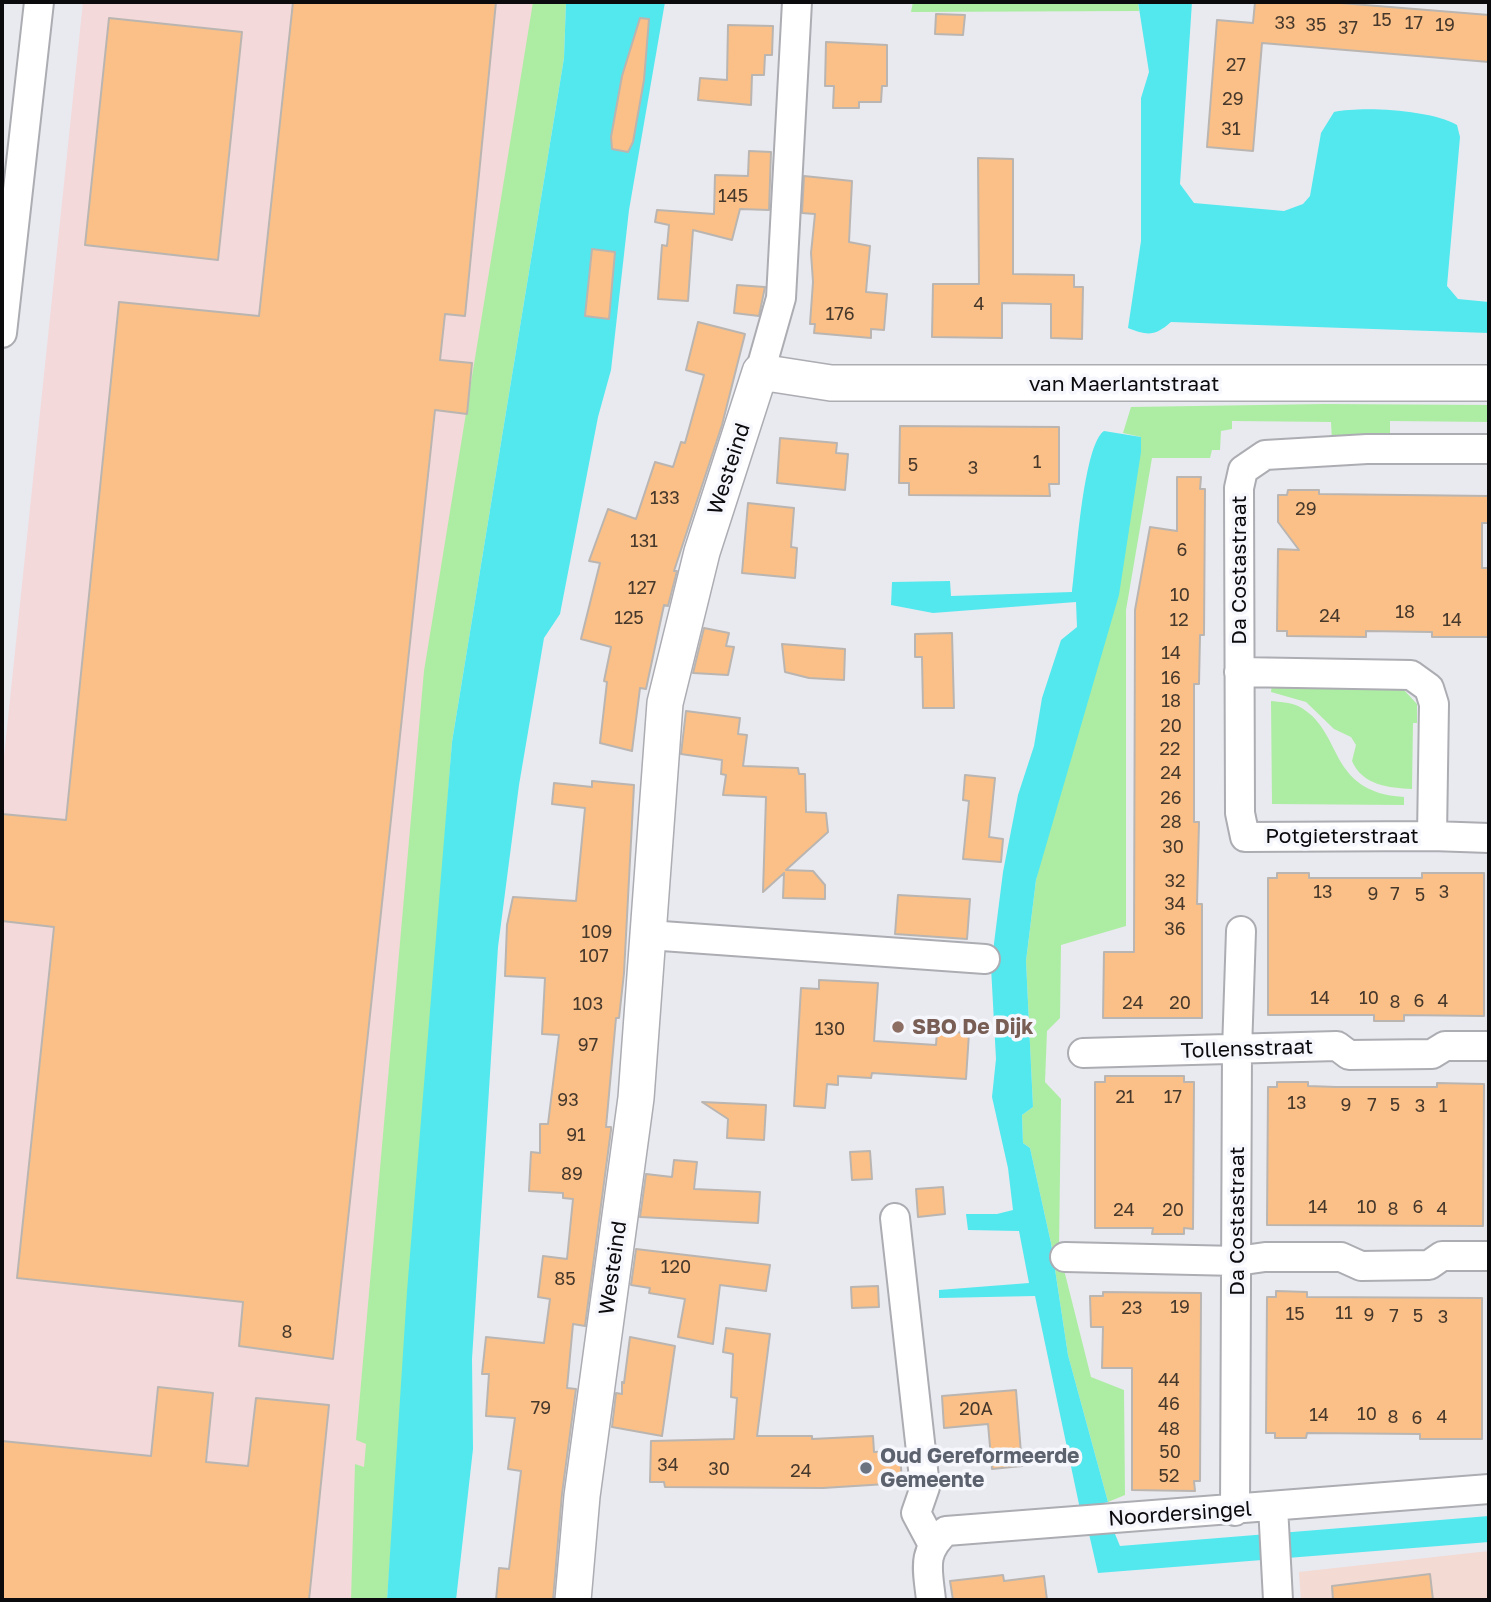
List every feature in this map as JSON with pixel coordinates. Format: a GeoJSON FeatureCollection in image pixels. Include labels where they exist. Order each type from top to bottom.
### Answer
{"type":"FeatureCollection","features":[{"type":"Feature","properties":{"kind":"street"},"geometry":{"type":"LineString","coordinates":[[2,333],[38,2]]}},
{"type":"Feature","properties":{"kind":"street","name":"Westeind"},"geometry":{"type":"LineString","coordinates":[[573,1600],[582,1496],[636,1098],[665,703],[702,552],[781,298],[797,2]]}},
{"type":"Feature","properties":{"kind":"street","name":"van Maerlantstraat"},"geometry":{"type":"LineString","coordinates":[[760,372],[831,383],[1489,383]]}},
{"type":"Feature","properties":{"kind":"street","name":"Da Costastraat"},"geometry":{"type":"LineString","coordinates":[[1245,836],[1240,813],[1239,672],[1239,488],[1243,470],[1265,455],[1367,449],[1489,449]]}},
{"type":"Feature","properties":{"kind":"street","name":"Potgieterstraat"},"geometry":{"type":"LineString","coordinates":[[1239,672],[1411,676],[1429,688],[1434,704],[1432,836],[1245,836]]}},
{"type":"Feature","properties":{"kind":"street"},"geometry":{"type":"LineString","coordinates":[[1432,836],[1489,838]]}},
{"type":"Feature","properties":{"kind":"street","name":"Da Costastraat"},"geometry":{"type":"LineString","coordinates":[[1235,1511],[1237,1050],[1241,931]]}},
{"type":"Feature","properties":{"kind":"street"},"geometry":{"type":"LineString","coordinates":[[648,935],[985,959]]}},
{"type":"Feature","properties":{"kind":"street","name":"Tollensstraat"},"geometry":{"type":"LineString","coordinates":[[1083,1053],[1337,1046],[1349,1055],[1432,1054],[1445,1046],[1489,1046]]}},
{"type":"Feature","properties":{"kind":"street"},"geometry":{"type":"LineString","coordinates":[[895,1218],[925,1487],[916,1513],[932,1543],[927,1560],[932,1600]]}},
{"type":"Feature","properties":{"kind":"street"},"geometry":{"type":"LineString","coordinates":[[1065,1257],[1237,1261],[1265,1257],[1341,1257],[1361,1266],[1429,1265],[1442,1256],[1489,1256]]}},
{"type":"Feature","properties":{"kind":"street","name":"Noordersingel"},"geometry":{"type":"LineString","coordinates":[[932,1543],[946,1531],[1235,1511],[1274,1514],[1489,1489]]}},
{"type":"Feature","properties":{"kind":"street"},"geometry":{"type":"LineString","coordinates":[[1274,1514],[1278,1600]]}},
{"type":"Feature","properties":{"kind":"shaded area"},"geometry":{"type":"Polygon","coordinates":[[[83,2],[534,2],[480,335],[367,1600],[2,1600],[2,776],[83,2]]]}},
{"type":"Feature","properties":{"kind":"shaded area"},"geometry":{"type":"Polygon","coordinates":[[[1489,1551],[1489,1600],[1301,1600],[1299,1572],[1489,1551]]]}},
{"type":"Feature","properties":{"kind":"green space"},"geometry":{"type":"Polygon","coordinates":[[[533,2],[566,2],[564,58],[452,742],[387,1600],[351,1600],[355,1464],[364,1467],[366,1444],[356,1440],[424,671],[533,2]]]}},
{"type":"Feature","properties":{"kind":"green space"},"geometry":{"type":"Polygon","coordinates":[[[913,2],[1138,2],[1139,11],[911,12],[913,2]]]}},
{"type":"Feature","properties":{"kind":"green space"},"geometry":{"type":"Polygon","coordinates":[[[1489,405],[1489,422],[1390,421],[1390,441],[1332,441],[1331,422],[1232,421],[1232,429],[1221,431],[1220,450],[1212,450],[1210,458],[1152,458],[1126,610],[1126,926],[1061,945],[1060,1018],[1047,1031],[1045,1082],[1061,1099],[1059,1250],[1091,1377],[1124,1390],[1125,1495],[1108,1502],[1068,1355],[1051,1243],[1030,1148],[1023,1143],[1022,1115],[1033,1107],[1026,961],[1036,880],[1141,437],[1123,433],[1131,407],[1489,405]]]}},
{"type":"Feature","properties":{"kind":"green space"},"geometry":{"type":"Polygon","coordinates":[[[1272,683],[1385,684],[1386,690],[1404,690],[1417,704],[1417,723],[1413,723],[1412,789],[1377,784],[1362,775],[1352,761],[1356,745],[1351,737],[1334,729],[1306,702],[1271,692],[1272,683]]]}},
{"type":"Feature","properties":{"kind":"green space"},"geometry":{"type":"Polygon","coordinates":[[[1271,701],[1298,706],[1313,717],[1348,772],[1361,784],[1379,793],[1404,797],[1404,805],[1272,804],[1271,701]]]}},
{"type":"Feature","properties":{"kind":"water"},"geometry":{"type":"Polygon","coordinates":[[[566,2],[665,2],[629,210],[611,370],[598,417],[560,614],[544,638],[519,785],[498,947],[472,1359],[473,1449],[456,1600],[387,1600],[407,1291],[452,742],[564,58],[566,2]]]}},
{"type":"Feature","properties":{"kind":"water"},"geometry":{"type":"Polygon","coordinates":[[[1138,2],[1192,2],[1180,184],[1194,203],[1284,211],[1303,204],[1310,196],[1321,133],[1334,112],[1362,109],[1397,111],[1431,116],[1457,125],[1460,137],[1447,286],[1458,299],[1489,302],[1489,333],[1171,322],[1151,333],[1128,328],[1141,241],[1141,98],[1149,72],[1138,2]]]}},
{"type":"Feature","properties":{"kind":"water"},"geometry":{"type":"Polygon","coordinates":[[[1104,431],[1141,437],[1141,452],[1119,595],[1036,880],[1026,961],[1033,1107],[1022,1115],[1023,1143],[1030,1148],[1051,1243],[1068,1355],[1108,1502],[1080,1509],[1035,1296],[939,1298],[939,1290],[1029,1283],[1019,1231],[968,1230],[966,1214],[997,1214],[1013,1210],[1008,1168],[992,1097],[996,1059],[991,967],[1003,872],[1018,795],[1034,746],[1042,698],[1061,640],[1077,627],[1076,602],[933,613],[891,605],[892,582],[950,581],[951,596],[1072,592],[1086,480],[1097,441],[1104,431]]]}},
{"type":"Feature","properties":{"kind":"water"},"geometry":{"type":"Polygon","coordinates":[[[1489,1516],[1489,1542],[1098,1573],[1089,1534],[1115,1534],[1120,1546],[1489,1516]]]}},
{"type":"Feature","properties":{"kind":"building"},"geometry":{"type":"Polygon","coordinates":[[[293,2],[496,2],[465,316],[445,314],[440,360],[472,363],[467,414],[435,410],[333,1359],[239,1346],[243,1302],[17,1278],[54,927],[2,921],[2,814],[66,820],[119,302],[259,316],[293,2]]]}},
{"type":"Feature","properties":{"kind":"building"},"geometry":{"type":"Polygon","coordinates":[[[1255,2],[1328,2],[1489,15],[1489,62],[1262,43],[1253,151],[1207,147],[1217,20],[1253,23],[1255,2]]]}},
{"type":"Feature","properties":{"kind":"building"},"geometry":{"type":"Polygon","coordinates":[[[936,14],[965,15],[963,35],[935,34],[936,14]]]}},
{"type":"Feature","properties":{"kind":"building"},"geometry":{"type":"Polygon","coordinates":[[[109,18],[242,32],[218,260],[85,245],[109,18]]]}},
{"type":"Feature","properties":{"kind":"building"},"geometry":{"type":"Polygon","coordinates":[[[640,18],[649,19],[644,80],[633,142],[628,152],[612,149],[611,137],[622,76],[640,18]]]}},
{"type":"Feature","properties":{"kind":"building"},"geometry":{"type":"Polygon","coordinates":[[[728,25],[773,26],[772,55],[765,55],[764,75],[752,75],[751,105],[698,100],[700,78],[727,80],[728,25]]]}},
{"type":"Feature","properties":{"kind":"building"},"geometry":{"type":"Polygon","coordinates":[[[826,42],[887,45],[887,86],[882,86],[881,102],[859,102],[859,108],[833,108],[834,86],[825,86],[826,42]]]}},
{"type":"Feature","properties":{"kind":"building"},"geometry":{"type":"Polygon","coordinates":[[[749,151],[771,152],[769,210],[740,209],[732,240],[693,230],[688,301],[658,299],[662,245],[667,246],[669,225],[655,222],[657,210],[714,214],[715,175],[748,176],[749,151]]]}},
{"type":"Feature","properties":{"kind":"building"},"geometry":{"type":"Polygon","coordinates":[[[978,158],[1013,159],[1013,274],[1074,275],[1074,287],[1083,287],[1082,339],[1051,338],[1051,304],[1002,303],[1002,338],[932,337],[933,284],[979,284],[978,158]]]}},
{"type":"Feature","properties":{"kind":"building"},"geometry":{"type":"Polygon","coordinates":[[[804,176],[852,181],[849,242],[870,246],[866,292],[887,294],[884,330],[871,329],[871,338],[814,333],[815,324],[810,324],[813,282],[811,253],[815,214],[802,213],[804,176]]]}},
{"type":"Feature","properties":{"kind":"building"},"geometry":{"type":"Polygon","coordinates":[[[592,249],[615,252],[609,319],[585,316],[592,249]]]}},
{"type":"Feature","properties":{"kind":"building"},"geometry":{"type":"Polygon","coordinates":[[[737,285],[765,287],[759,316],[734,313],[737,285]]]}},
{"type":"Feature","properties":{"kind":"building"},"geometry":{"type":"Polygon","coordinates":[[[698,322],[745,334],[722,425],[674,571],[677,571],[668,606],[664,605],[646,689],[640,688],[632,751],[600,743],[607,682],[604,681],[611,647],[581,639],[600,563],[589,561],[608,509],[636,519],[655,462],[673,467],[681,442],[685,443],[704,375],[686,370],[698,322]]]}},
{"type":"Feature","properties":{"kind":"building"},"geometry":{"type":"Polygon","coordinates":[[[900,426],[1059,427],[1059,484],[1049,484],[1050,496],[909,495],[909,483],[899,483],[900,426]]]}},
{"type":"Feature","properties":{"kind":"building"},"geometry":{"type":"Polygon","coordinates":[[[780,438],[837,443],[836,453],[848,454],[845,490],[777,483],[780,438]]]}},
{"type":"Feature","properties":{"kind":"building"},"geometry":{"type":"Polygon","coordinates":[[[1177,477],[1201,477],[1200,489],[1205,489],[1204,635],[1200,635],[1199,684],[1194,684],[1194,822],[1199,822],[1197,904],[1202,904],[1202,1018],[1103,1018],[1104,952],[1134,952],[1135,610],[1150,527],[1177,531],[1177,477]]]}},
{"type":"Feature","properties":{"kind":"building"},"geometry":{"type":"Polygon","coordinates":[[[1288,490],[1319,490],[1319,494],[1489,496],[1489,523],[1482,523],[1482,568],[1489,568],[1489,637],[1432,637],[1432,632],[1366,631],[1366,637],[1287,636],[1287,631],[1277,631],[1278,549],[1299,550],[1278,522],[1278,495],[1287,495],[1288,490]]]}},
{"type":"Feature","properties":{"kind":"building"},"geometry":{"type":"Polygon","coordinates":[[[748,503],[794,508],[791,547],[797,548],[795,578],[742,573],[748,503]]]}},
{"type":"Feature","properties":{"kind":"building"},"geometry":{"type":"Polygon","coordinates":[[[704,628],[729,633],[726,646],[734,647],[728,675],[693,673],[704,628]]]}},
{"type":"Feature","properties":{"kind":"building"},"geometry":{"type":"Polygon","coordinates":[[[952,633],[954,708],[923,708],[922,657],[915,657],[915,634],[952,633]]]}},
{"type":"Feature","properties":{"kind":"building"},"geometry":{"type":"Polygon","coordinates":[[[782,644],[845,649],[844,680],[809,678],[785,672],[782,644]]]}},
{"type":"Feature","properties":{"kind":"building"},"geometry":{"type":"Polygon","coordinates":[[[686,711],[740,718],[738,734],[747,735],[743,766],[798,768],[799,774],[805,774],[806,812],[826,813],[828,832],[786,870],[813,871],[825,885],[825,899],[783,898],[784,873],[763,892],[766,797],[723,795],[726,775],[721,774],[722,760],[681,754],[686,711]]]}},
{"type":"Feature","properties":{"kind":"building"},"geometry":{"type":"Polygon","coordinates":[[[965,775],[995,778],[989,837],[1003,839],[1001,862],[963,859],[969,801],[963,800],[965,775]]]}},
{"type":"Feature","properties":{"kind":"building"},"geometry":{"type":"Polygon","coordinates":[[[592,781],[634,785],[624,973],[619,1018],[616,1018],[606,1127],[611,1127],[611,1130],[585,1326],[573,1324],[567,1388],[576,1389],[562,1494],[553,1600],[496,1600],[499,1568],[509,1569],[521,1471],[508,1469],[515,1418],[486,1416],[489,1374],[482,1374],[486,1337],[544,1343],[550,1299],[538,1297],[543,1256],[567,1259],[573,1199],[563,1198],[563,1193],[529,1191],[531,1152],[540,1153],[540,1124],[548,1124],[559,1035],[542,1034],[545,978],[505,976],[507,925],[513,897],[576,901],[585,808],[552,804],[554,783],[592,787],[592,781]]]}},
{"type":"Feature","properties":{"kind":"building"},"geometry":{"type":"Polygon","coordinates":[[[1277,873],[1309,873],[1309,878],[1422,878],[1422,873],[1484,873],[1484,1016],[1404,1015],[1404,1021],[1374,1021],[1374,1015],[1268,1015],[1268,878],[1277,878],[1277,873]]]}},
{"type":"Feature","properties":{"kind":"building"},"geometry":{"type":"Polygon","coordinates":[[[898,895],[970,899],[967,939],[895,934],[898,895]]]}},
{"type":"Feature","properties":{"kind":"building"},"geometry":{"type":"Polygon","coordinates":[[[819,980],[878,983],[874,1041],[936,1045],[937,1031],[969,1033],[966,1079],[872,1073],[871,1078],[838,1076],[838,1085],[827,1084],[825,1108],[794,1106],[801,988],[819,989],[819,980]]]}},
{"type":"Feature","properties":{"kind":"building"},"geometry":{"type":"Polygon","coordinates":[[[1105,1076],[1184,1076],[1184,1082],[1194,1082],[1193,1229],[1184,1228],[1184,1234],[1152,1234],[1153,1228],[1095,1228],[1095,1082],[1105,1082],[1105,1076]]]}},
{"type":"Feature","properties":{"kind":"building"},"geometry":{"type":"Polygon","coordinates":[[[1277,1082],[1308,1082],[1308,1086],[1336,1087],[1484,1084],[1483,1226],[1267,1225],[1268,1087],[1277,1087],[1277,1082]]]}},
{"type":"Feature","properties":{"kind":"building"},"geometry":{"type":"Polygon","coordinates":[[[702,1102],[766,1105],[764,1140],[727,1138],[728,1119],[702,1102]]]}},
{"type":"Feature","properties":{"kind":"building"},"geometry":{"type":"Polygon","coordinates":[[[870,1151],[872,1179],[852,1180],[850,1152],[870,1151]]]}},
{"type":"Feature","properties":{"kind":"building"},"geometry":{"type":"Polygon","coordinates":[[[674,1160],[697,1162],[694,1189],[760,1192],[758,1223],[640,1217],[646,1174],[672,1177],[674,1160]]]}},
{"type":"Feature","properties":{"kind":"building"},"geometry":{"type":"Polygon","coordinates":[[[943,1187],[945,1214],[918,1217],[916,1189],[943,1187]]]}},
{"type":"Feature","properties":{"kind":"building"},"geometry":{"type":"Polygon","coordinates":[[[636,1249],[770,1265],[766,1291],[720,1285],[713,1344],[678,1337],[685,1299],[649,1293],[650,1288],[631,1285],[636,1249]]]}},
{"type":"Feature","properties":{"kind":"building"},"geometry":{"type":"Polygon","coordinates":[[[878,1286],[879,1307],[852,1308],[851,1287],[878,1286]]]}},
{"type":"Feature","properties":{"kind":"building"},"geometry":{"type":"Polygon","coordinates":[[[1276,1291],[1307,1292],[1307,1297],[1482,1298],[1482,1439],[1420,1439],[1420,1434],[1307,1433],[1306,1438],[1275,1438],[1275,1433],[1266,1433],[1267,1297],[1276,1297],[1276,1291]]]}},
{"type":"Feature","properties":{"kind":"building"},"geometry":{"type":"Polygon","coordinates":[[[1103,1292],[1201,1293],[1200,1481],[1194,1481],[1195,1491],[1132,1490],[1132,1368],[1102,1368],[1103,1327],[1091,1327],[1090,1296],[1103,1296],[1103,1292]]]}},
{"type":"Feature","properties":{"kind":"building"},"geometry":{"type":"Polygon","coordinates":[[[726,1328],[770,1334],[757,1436],[812,1436],[812,1439],[873,1436],[874,1452],[900,1451],[902,1483],[823,1488],[665,1487],[664,1482],[650,1482],[651,1441],[734,1439],[737,1398],[731,1397],[733,1354],[723,1352],[726,1328]]]}},
{"type":"Feature","properties":{"kind":"building"},"geometry":{"type":"Polygon","coordinates":[[[630,1337],[675,1346],[662,1436],[612,1427],[616,1393],[622,1394],[630,1337]]]}},
{"type":"Feature","properties":{"kind":"building"},"geometry":{"type":"Polygon","coordinates":[[[158,1387],[213,1393],[206,1462],[248,1466],[256,1398],[329,1405],[309,1600],[2,1600],[2,1441],[151,1456],[158,1387]]]}},
{"type":"Feature","properties":{"kind":"building"},"geometry":{"type":"Polygon","coordinates":[[[1016,1390],[1022,1466],[992,1469],[988,1424],[944,1428],[942,1396],[1016,1390]]]}},
{"type":"Feature","properties":{"kind":"building"},"geometry":{"type":"Polygon","coordinates":[[[1430,1574],[1433,1600],[1333,1600],[1332,1586],[1430,1574]]]}},
{"type":"Feature","properties":{"kind":"building"},"geometry":{"type":"Polygon","coordinates":[[[1003,1575],[1004,1581],[1044,1576],[1047,1600],[953,1600],[950,1581],[1003,1575]]]}},
{"type":"Feature","properties":{"kind":"place","name":"SBO De Dijk"},"geometry":{"type":"Point","coordinates":[898,1027]}},
{"type":"Feature","properties":{"kind":"place","name":"Oud Gereformeerde Gemeente"},"geometry":{"type":"Point","coordinates":[866,1468]}}]}
